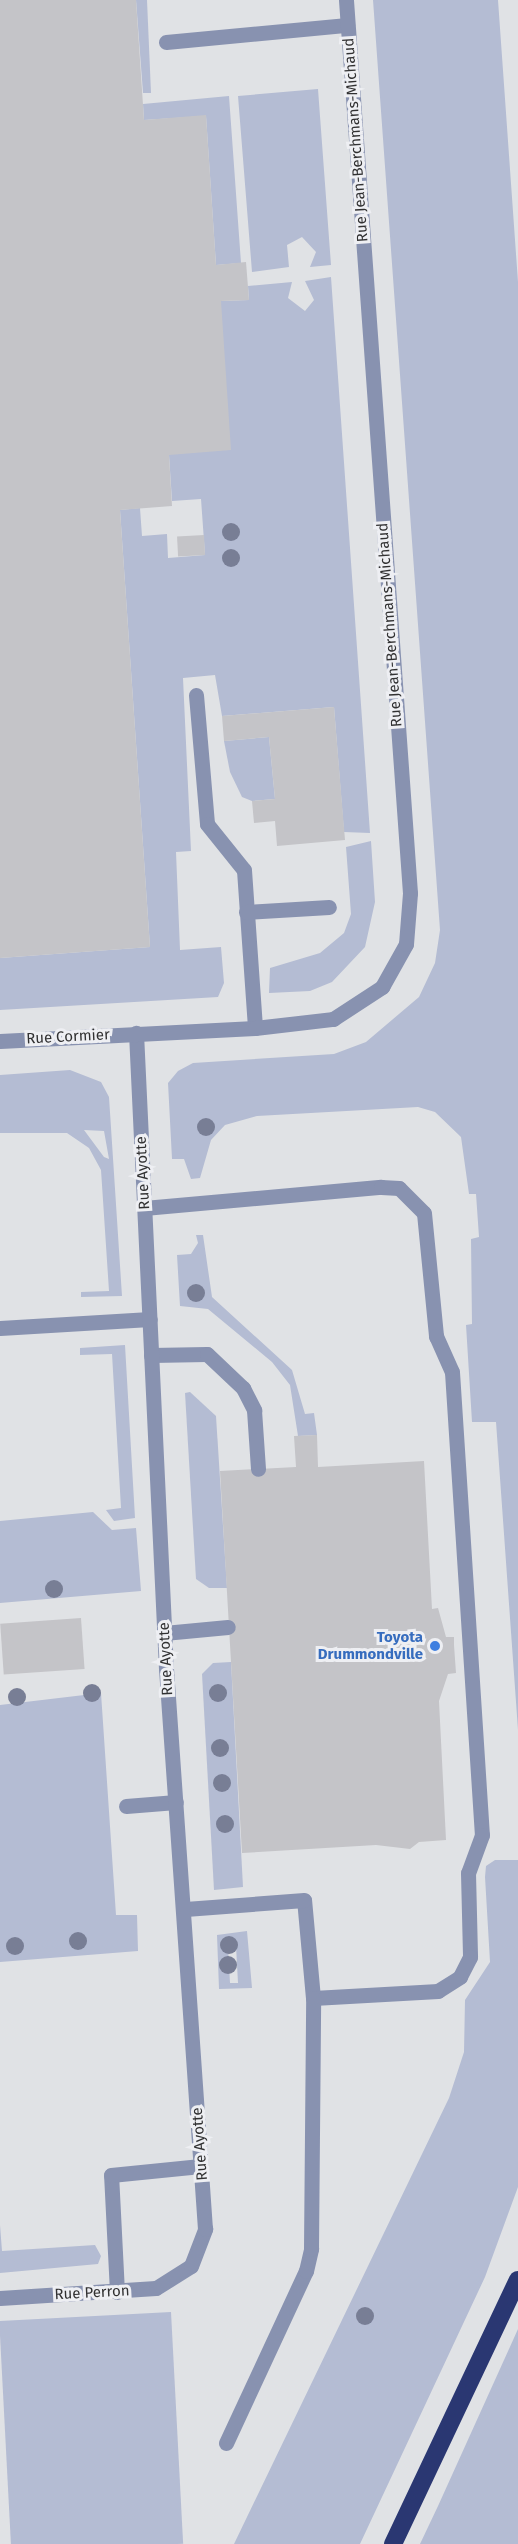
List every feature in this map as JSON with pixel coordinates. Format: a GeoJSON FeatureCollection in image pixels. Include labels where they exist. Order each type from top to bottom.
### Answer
{"type":"FeatureCollection","features":[{"type":"Feature","properties":{"kind":"highway"},"geometry":{"type":"LineString","coordinates":[[393,2544],[518,2280]]}},
{"type":"Feature","properties":{"kind":"street","name":"Rue Jean-Berchmans-Michaud"},"geometry":{"type":"LineString","coordinates":[[136,1034],[255,1028],[333,1019],[366,1001],[397,967],[411,920],[346,0]]}},
{"type":"Feature","properties":{"kind":"street"},"geometry":{"type":"LineString","coordinates":[[166,42],[347,25]]}},
{"type":"Feature","properties":{"kind":"street"},"geometry":{"type":"LineString","coordinates":[[196,695],[207,824],[244,870],[255,1028]]}},
{"type":"Feature","properties":{"kind":"street"},"geometry":{"type":"LineString","coordinates":[[246,912],[329,907]]}},
{"type":"Feature","properties":{"kind":"street","name":"Rue Cormier"},"geometry":{"type":"LineString","coordinates":[[0,1041],[136,1034]]}},
{"type":"Feature","properties":{"kind":"street","name":"Rue Ayotte"},"geometry":{"type":"LineString","coordinates":[[136,1034],[164,1633],[185,1909],[201,2166],[203,2241],[181,2276]]}},
{"type":"Feature","properties":{"kind":"street"},"geometry":{"type":"LineString","coordinates":[[144,1208],[381,1187],[399,1188],[414,1200],[430,1233],[436,1336],[452,1372],[482,1835],[468,1873],[470,1957],[460,1977],[438,1991],[313,1998]]}},
{"type":"Feature","properties":{"kind":"street"},"geometry":{"type":"LineString","coordinates":[[0,1328],[150,1318]]}},
{"type":"Feature","properties":{"kind":"street"},"geometry":{"type":"LineString","coordinates":[[151,1355],[207,1354],[243,1388],[254,1410],[258,1469]]}},
{"type":"Feature","properties":{"kind":"street"},"geometry":{"type":"LineString","coordinates":[[164,1633],[228,1627]]}},
{"type":"Feature","properties":{"kind":"street"},"geometry":{"type":"LineString","coordinates":[[126,1806],[177,1802]]}},
{"type":"Feature","properties":{"kind":"street"},"geometry":{"type":"LineString","coordinates":[[185,1909],[304,1900],[313,1998],[311,2249],[306,2271],[226,2443]]}},
{"type":"Feature","properties":{"kind":"street"},"geometry":{"type":"LineString","coordinates":[[117,2292],[111,2175],[201,2166]]}},
{"type":"Feature","properties":{"kind":"street","name":"Rue Perron"},"geometry":{"type":"LineString","coordinates":[[0,2298],[156,2288],[181,2276]]}},
{"type":"Feature","properties":{"kind":"shaded area"},"geometry":{"type":"Polygon","coordinates":[[[136,0],[147,0],[151,93],[143,93],[136,0]]]}},
{"type":"Feature","properties":{"kind":"shaded area"},"geometry":{"type":"Polygon","coordinates":[[[373,0],[498,0],[518,282],[518,1730],[496,1422],[472,1422],[466,1325],[472,1324],[471,1239],[479,1237],[476,1194],[469,1194],[461,1137],[435,1112],[418,1107],[257,1116],[225,1125],[211,1140],[200,1178],[191,1179],[184,1159],[172,1159],[168,1083],[178,1071],[193,1063],[334,1054],[366,1042],[419,997],[435,963],[440,930],[373,0]]]}},
{"type":"Feature","properties":{"kind":"shaded area"},"geometry":{"type":"Polygon","coordinates":[[[318,89],[331,265],[310,267],[316,252],[302,237],[287,245],[289,267],[252,272],[238,96],[318,89]]]}},
{"type":"Feature","properties":{"kind":"shaded area"},"geometry":{"type":"Polygon","coordinates":[[[229,96],[241,263],[216,265],[206,116],[144,120],[143,104],[229,96]]]}},
{"type":"Feature","properties":{"kind":"shaded area"},"geometry":{"type":"Polygon","coordinates":[[[331,277],[370,833],[344,832],[334,707],[222,716],[215,675],[183,678],[191,851],[176,852],[180,950],[221,947],[224,983],[218,997],[0,1010],[0,958],[150,947],[120,510],[140,508],[142,536],[167,534],[168,558],[205,555],[201,499],[172,501],[169,455],[221,301],[249,300],[248,286],[292,282],[288,298],[305,311],[314,300],[305,281],[331,277]]]}},
{"type":"Feature","properties":{"kind":"shaded area"},"geometry":{"type":"Polygon","coordinates":[[[269,737],[275,799],[252,801],[242,797],[230,772],[224,741],[269,737]]]}},
{"type":"Feature","properties":{"kind":"shaded area"},"geometry":{"type":"Polygon","coordinates":[[[371,841],[375,902],[365,947],[332,982],[310,991],[269,993],[270,968],[320,953],[344,933],[351,914],[346,847],[371,841]]]}},
{"type":"Feature","properties":{"kind":"shaded area"},"geometry":{"type":"Polygon","coordinates":[[[70,1070],[101,1082],[109,1097],[122,1296],[81,1297],[81,1292],[109,1291],[101,1170],[89,1148],[67,1133],[0,1133],[0,1075],[70,1070]],[[84,1130],[104,1157],[109,1159],[104,1131],[84,1130]]]}},
{"type":"Feature","properties":{"kind":"shaded area"},"geometry":{"type":"Polygon","coordinates":[[[196,1235],[203,1235],[212,1297],[292,1370],[305,1414],[314,1413],[317,1435],[298,1436],[290,1385],[272,1362],[208,1309],[180,1306],[177,1255],[191,1254],[198,1243],[196,1235]]]}},
{"type":"Feature","properties":{"kind":"shaded area"},"geometry":{"type":"Polygon","coordinates":[[[125,1345],[135,1518],[114,1521],[106,1510],[121,1508],[112,1354],[80,1355],[80,1348],[125,1345]]]}},
{"type":"Feature","properties":{"kind":"shaded area"},"geometry":{"type":"Polygon","coordinates":[[[190,1392],[216,1416],[227,1588],[209,1588],[196,1579],[185,1393],[190,1392]]]}},
{"type":"Feature","properties":{"kind":"shaded area"},"geometry":{"type":"Polygon","coordinates":[[[93,1512],[112,1530],[136,1528],[141,1591],[0,1603],[0,1521],[93,1512]]]}},
{"type":"Feature","properties":{"kind":"shaded area"},"geometry":{"type":"Polygon","coordinates":[[[231,1662],[243,1887],[214,1890],[202,1674],[213,1663],[231,1662]]]}},
{"type":"Feature","properties":{"kind":"shaded area"},"geometry":{"type":"Polygon","coordinates":[[[101,1693],[116,1915],[137,1915],[138,1951],[0,1962],[0,1705],[101,1693]]]}},
{"type":"Feature","properties":{"kind":"shaded area"},"geometry":{"type":"Polygon","coordinates":[[[495,1860],[518,1860],[518,2187],[485,2277],[360,2544],[234,2544],[449,2098],[464,2052],[465,2000],[490,1962],[485,1877],[486,1866],[495,1860]]]}},
{"type":"Feature","properties":{"kind":"shaded area"},"geometry":{"type":"Polygon","coordinates":[[[247,1931],[252,1988],[219,1989],[217,1935],[247,1931]],[[228,1946],[230,1983],[238,1983],[236,1946],[228,1946]]]}},
{"type":"Feature","properties":{"kind":"shaded area"},"geometry":{"type":"Polygon","coordinates":[[[0,2225],[2,2251],[95,2245],[101,2256],[98,2264],[0,2273],[0,2225]]]}},
{"type":"Feature","properties":{"kind":"shaded area"},"geometry":{"type":"Polygon","coordinates":[[[171,2312],[183,2544],[11,2544],[0,2321],[171,2312]]]}},
{"type":"Feature","properties":{"kind":"shaded area"},"geometry":{"type":"Polygon","coordinates":[[[518,2329],[518,2544],[420,2544],[438,2506],[518,2329]]]}},
{"type":"Feature","properties":{"kind":"building"},"geometry":{"type":"Polygon","coordinates":[[[0,0],[136,0],[144,120],[206,115],[216,265],[246,262],[249,300],[221,301],[231,450],[169,455],[172,506],[120,510],[150,947],[0,958],[0,0]]]}},
{"type":"Feature","properties":{"kind":"building"},"geometry":{"type":"Polygon","coordinates":[[[204,535],[205,555],[178,556],[177,536],[204,535]]]}},
{"type":"Feature","properties":{"kind":"building"},"geometry":{"type":"Polygon","coordinates":[[[334,707],[345,840],[277,846],[275,821],[254,823],[252,801],[275,799],[269,737],[224,741],[222,716],[334,707]]]}},
{"type":"Feature","properties":{"kind":"building"},"geometry":{"type":"Polygon","coordinates":[[[317,1435],[318,1467],[424,1461],[432,1609],[438,1608],[446,1637],[454,1637],[456,1673],[448,1674],[439,1701],[446,1840],[419,1842],[410,1849],[376,1845],[242,1853],[220,1471],[296,1467],[294,1436],[317,1435]]]}},
{"type":"Feature","properties":{"kind":"building"},"geometry":{"type":"Polygon","coordinates":[[[81,1618],[85,1669],[4,1675],[0,1624],[81,1618]]]}},
{"type":"Feature","properties":{"kind":"place","name":"Toyota Drummondville"},"geometry":{"type":"Point","coordinates":[435,1646]}}]}
